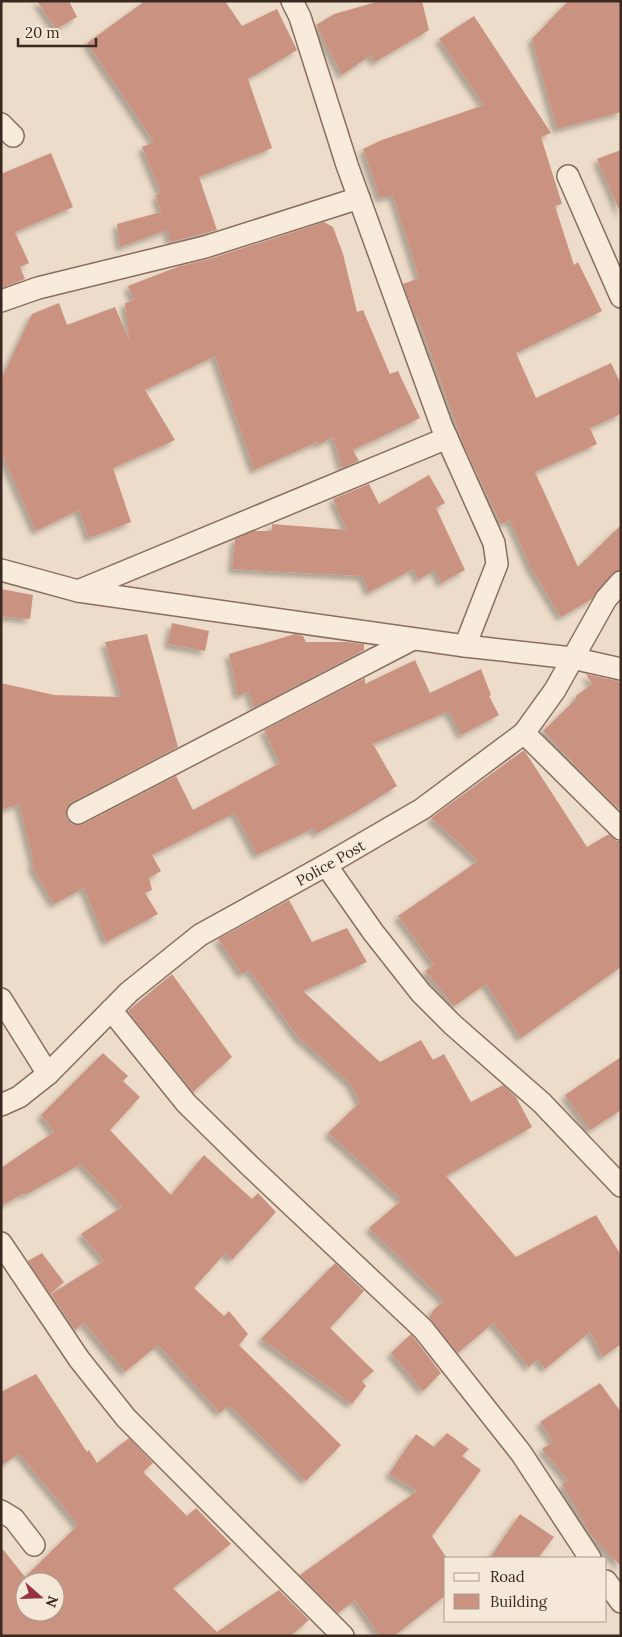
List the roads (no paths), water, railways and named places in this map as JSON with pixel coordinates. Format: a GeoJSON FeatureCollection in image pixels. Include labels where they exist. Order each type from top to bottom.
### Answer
{"type":"FeatureCollection","features":[{"type":"Feature","properties":{"kind":"street"},"geometry":{"type":"LineString","coordinates":[[300,3],[300,17],[359,198],[447,438],[494,543],[498,564],[465,646]]}},
{"type":"Feature","properties":{"kind":"street"},"geometry":{"type":"LineString","coordinates":[[568,176],[621,297]]}},
{"type":"Feature","properties":{"kind":"street"},"geometry":{"type":"LineString","coordinates":[[1,301],[38,288],[205,247],[359,198]]}},
{"type":"Feature","properties":{"kind":"street"},"geometry":{"type":"LineString","coordinates":[[78,591],[447,438]]}},
{"type":"Feature","properties":{"kind":"street"},"geometry":{"type":"LineString","coordinates":[[1,570],[78,591],[413,639],[572,658],[621,669]]}},
{"type":"Feature","properties":{"kind":"street","name":"Police Post"},"geometry":{"type":"LineString","coordinates":[[1,1105],[19,1097],[48,1074],[129,992],[200,935],[422,809],[524,732],[555,690],[606,599],[621,582]]}},
{"type":"Feature","properties":{"kind":"street"},"geometry":{"type":"LineString","coordinates":[[78,813],[413,639]]}},
{"type":"Feature","properties":{"kind":"street"},"geometry":{"type":"LineString","coordinates":[[524,732],[621,829]]}},
{"type":"Feature","properties":{"kind":"street"},"geometry":{"type":"LineString","coordinates":[[326,865],[373,932],[421,994],[453,1025],[542,1103],[621,1186]]}},
{"type":"Feature","properties":{"kind":"street"},"geometry":{"type":"LineString","coordinates":[[1,999],[48,1074]]}},
{"type":"Feature","properties":{"kind":"street"},"geometry":{"type":"LineString","coordinates":[[111,1010],[186,1103],[423,1329],[521,1453],[589,1557]]}},
{"type":"Feature","properties":{"kind":"street"},"geometry":{"type":"LineString","coordinates":[[1,1243],[79,1359],[126,1418],[343,1636]]}},
{"type":"Feature","properties":{"kind":"street"},"geometry":{"type":"LineString","coordinates":[[1,1511],[14,1519],[34,1545]]}},
{"type":"Feature","properties":{"kind":"street"},"geometry":{"type":"LineString","coordinates":[[607,1582],[621,1602]]}}]}
